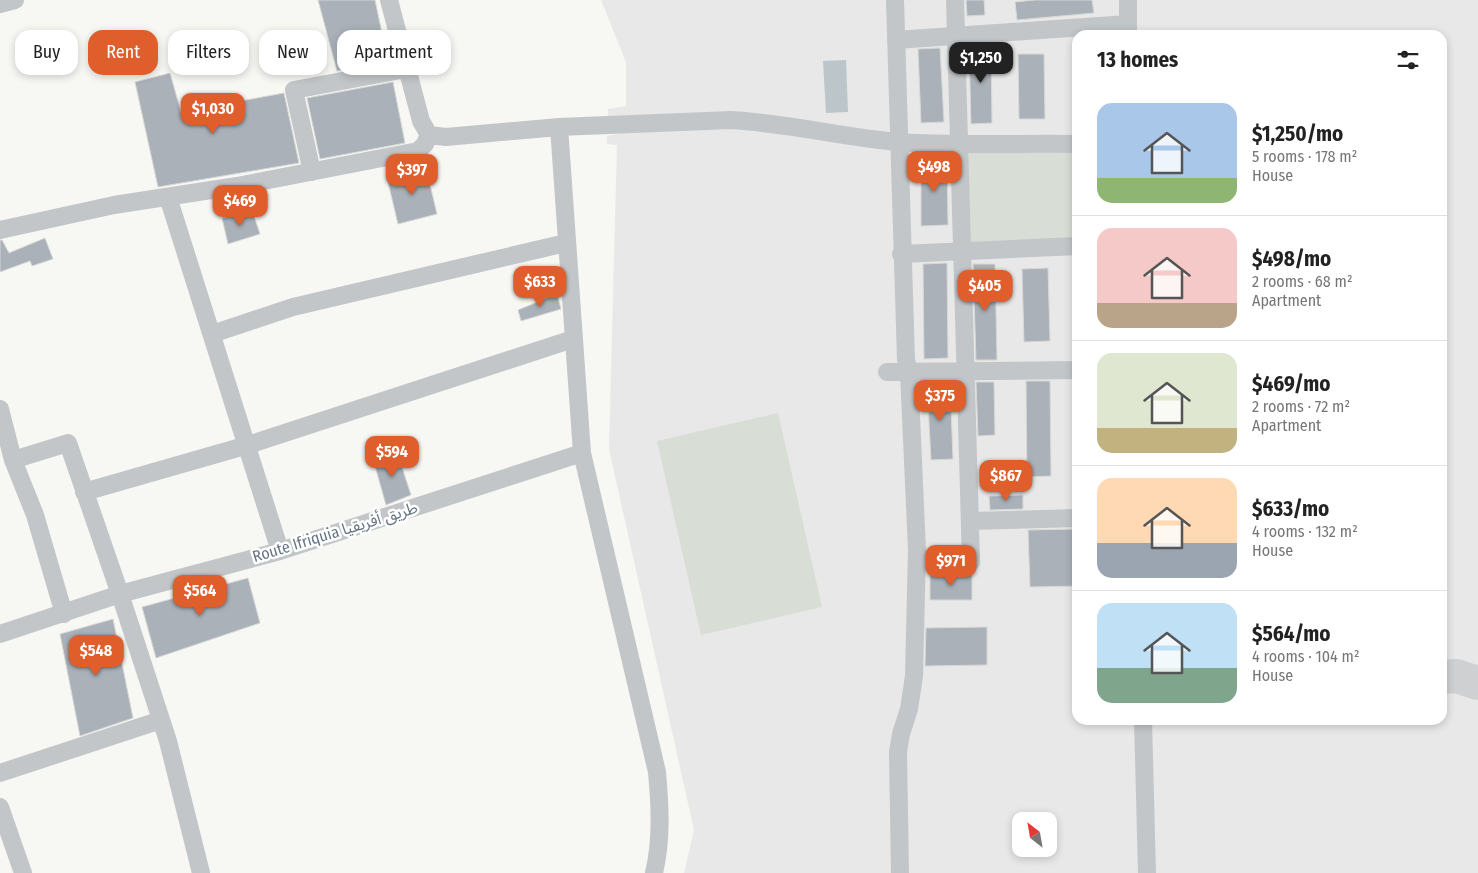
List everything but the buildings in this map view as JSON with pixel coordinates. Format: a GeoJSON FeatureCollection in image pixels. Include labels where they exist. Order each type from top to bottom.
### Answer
{"type":"FeatureCollection","features":[{"type":"Feature","properties":{"kind":"street"},"geometry":{"type":"LineString","coordinates":[[0,4],[16,0]]}},
{"type":"Feature","properties":{"kind":"street"},"geometry":{"type":"LineString","coordinates":[[389,0],[396,30]]}},
{"type":"Feature","properties":{"kind":"street"},"geometry":{"type":"LineString","coordinates":[[895,0],[901,254],[906,360],[909,372],[917,550],[914,676],[909,709],[901,734],[898,752],[900,873]]}},
{"type":"Feature","properties":{"kind":"street"},"geometry":{"type":"LineString","coordinates":[[955,0],[971,562]]}},
{"type":"Feature","properties":{"kind":"street"},"geometry":{"type":"LineString","coordinates":[[1128,0],[1128,30]]}},
{"type":"Feature","properties":{"kind":"street"},"geometry":{"type":"LineString","coordinates":[[896,40],[1072,32]]}},
{"type":"Feature","properties":{"kind":"street"},"geometry":{"type":"LineString","coordinates":[[312,172],[294,90],[374,75]]}},
{"type":"Feature","properties":{"kind":"street"},"geometry":{"type":"LineString","coordinates":[[408,75],[421,121],[429,135]]}},
{"type":"Feature","properties":{"kind":"street"},"geometry":{"type":"LineString","coordinates":[[429,135],[446,137],[559,127],[738,120],[898,142],[1072,144]]}},
{"type":"Feature","properties":{"kind":"street"},"geometry":{"type":"LineString","coordinates":[[559,127],[582,452],[657,772],[660,808],[658,854],[654,873]]}},
{"type":"Feature","properties":{"kind":"street"},"geometry":{"type":"LineString","coordinates":[[0,230],[114,205],[237,186],[418,151],[425,144],[429,135]]}},
{"type":"Feature","properties":{"kind":"street"},"geometry":{"type":"LineString","coordinates":[[168,197],[280,551]]}},
{"type":"Feature","properties":{"kind":"street"},"geometry":{"type":"LineString","coordinates":[[212,334],[293,307],[566,243]]}},
{"type":"Feature","properties":{"kind":"street"},"geometry":{"type":"LineString","coordinates":[[901,254],[1072,246]]}},
{"type":"Feature","properties":{"kind":"street"},"geometry":{"type":"LineString","coordinates":[[84,492],[248,445],[573,339]]}},
{"type":"Feature","properties":{"kind":"street"},"geometry":{"type":"LineString","coordinates":[[886,372],[1072,370]]}},
{"type":"Feature","properties":{"kind":"street"},"geometry":{"type":"LineString","coordinates":[[0,409],[13,460],[35,515],[64,614]]}},
{"type":"Feature","properties":{"kind":"street"},"geometry":{"type":"LineString","coordinates":[[13,460],[68,443],[168,741],[201,873]]}},
{"type":"Feature","properties":{"kind":"street","name":"Route Ifriquia طريق أفريقيا"},"geometry":{"type":"LineString","coordinates":[[0,634],[120,594],[280,551],[582,452]]}},
{"type":"Feature","properties":{"kind":"street"},"geometry":{"type":"LineString","coordinates":[[970,521],[1072,518]]}},
{"type":"Feature","properties":{"kind":"street"},"geometry":{"type":"LineString","coordinates":[[0,773],[160,720]]}},
{"type":"Feature","properties":{"kind":"street"},"geometry":{"type":"LineString","coordinates":[[1143,725],[1147,873]]}},
{"type":"Feature","properties":{"kind":"street"},"geometry":{"type":"LineString","coordinates":[[0,807],[23,873]]}},
{"type":"Feature","properties":{"kind":"shaded area"},"geometry":{"type":"Polygon","coordinates":[[[601,0],[1478,0],[1478,873],[684,873],[694,830],[609,449],[617,145],[607,144],[607,136],[635,130],[608,119],[608,109],[626,106],[626,62],[601,0]]]}},
{"type":"Feature","properties":{"kind":"shaded area"},"geometry":{"type":"Polygon","coordinates":[[[846,60],[848,112],[826,113],[823,61],[846,60]]]}},
{"type":"Feature","properties":{"kind":"shaded area"},"geometry":{"type":"Polygon","coordinates":[[[1072,145],[1072,239],[964,243],[961,149],[1072,145]]]}},
{"type":"Feature","properties":{"kind":"shaded area"},"geometry":{"type":"Polygon","coordinates":[[[778,413],[822,607],[701,635],[657,441],[778,413]]]}},
{"type":"Feature","properties":{"kind":"taxiway"},"geometry":{"type":"LineString","coordinates":[[1447,677],[1456,676],[1478,683]]}}]}
